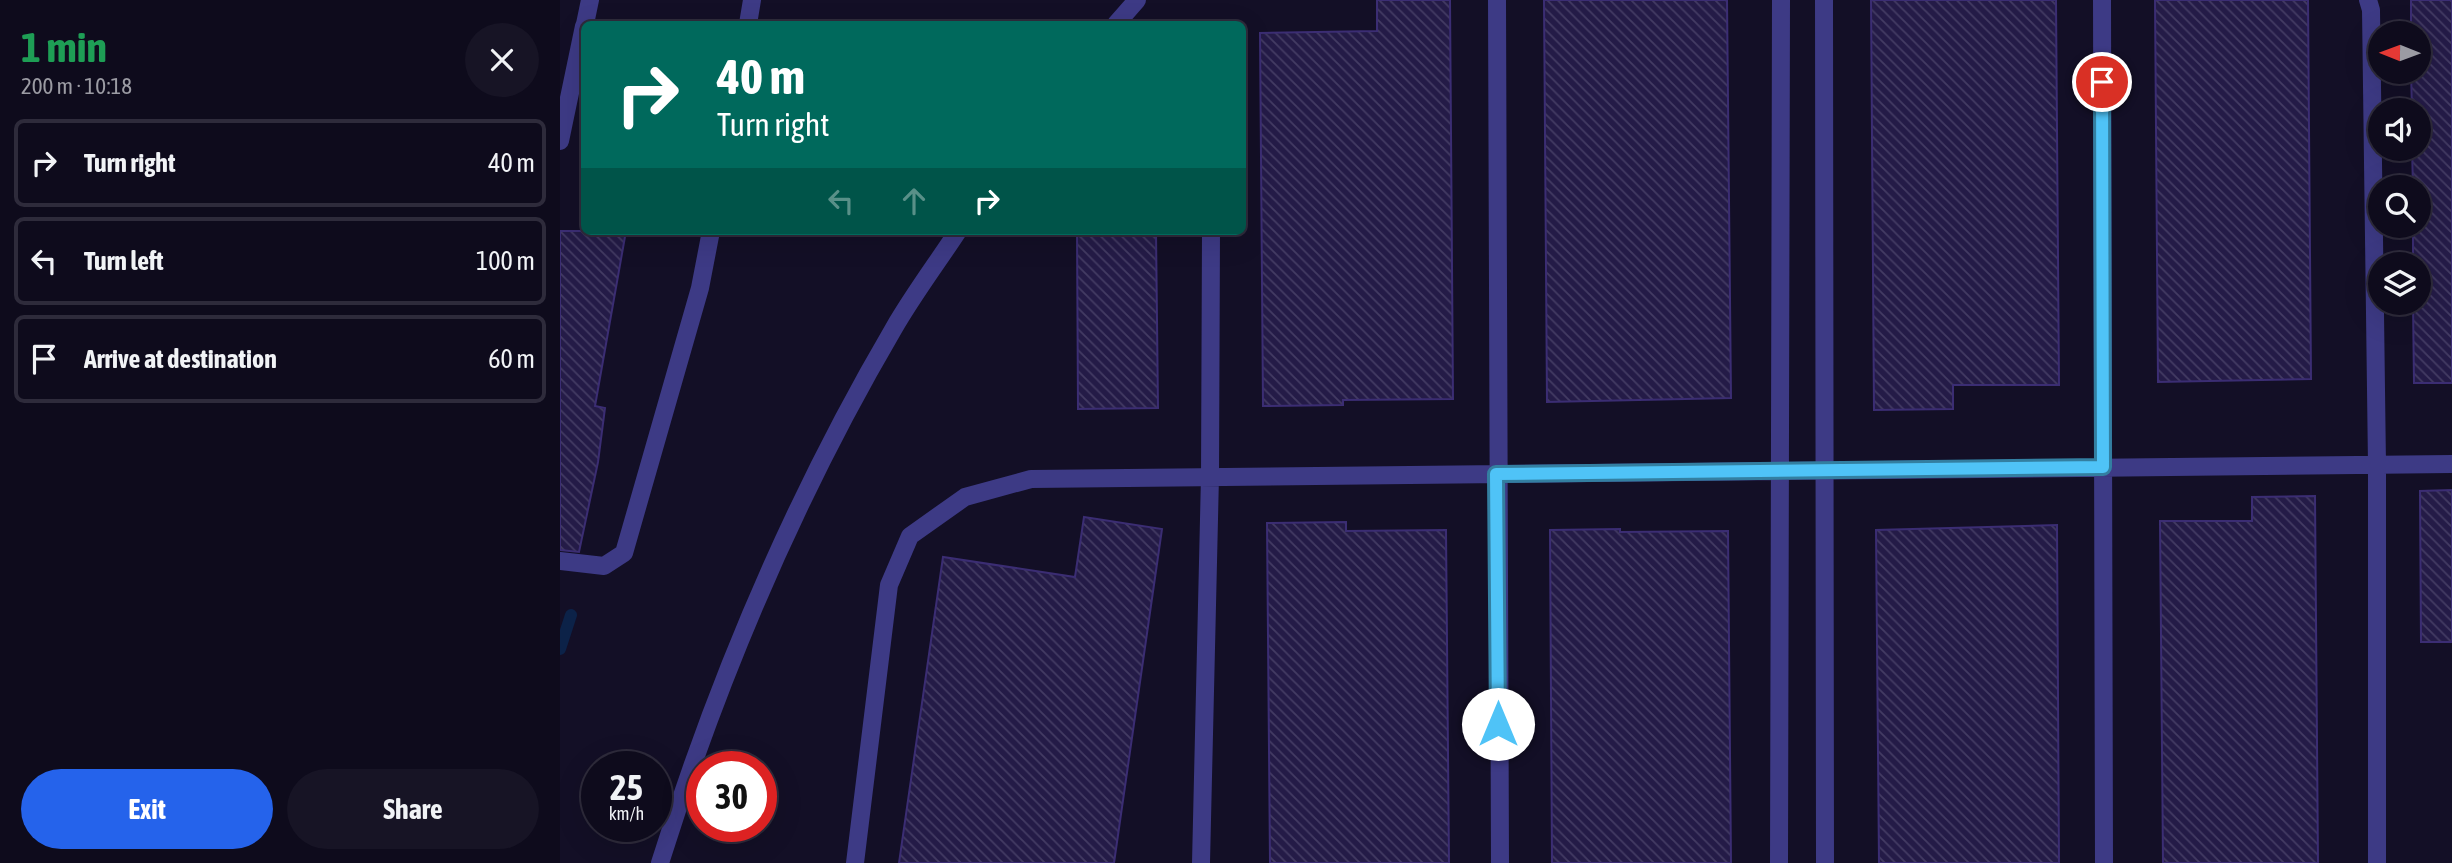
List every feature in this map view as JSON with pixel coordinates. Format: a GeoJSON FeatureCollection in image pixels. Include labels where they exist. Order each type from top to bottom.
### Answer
{"type":"FeatureCollection","features":[{"type":"Feature","properties":{"kind":"street"},"geometry":{"type":"LineString","coordinates":[[586,21],[590,0]]}},
{"type":"Feature","properties":{"kind":"street"},"geometry":{"type":"LineString","coordinates":[[748,21],[752,0]]}},
{"type":"Feature","properties":{"kind":"street"},"geometry":{"type":"LineString","coordinates":[[1119,21],[1137,0]]}},
{"type":"Feature","properties":{"kind":"street"},"geometry":{"type":"LineString","coordinates":[[1497,0],[1496,474],[1500,863]]}},
{"type":"Feature","properties":{"kind":"street"},"geometry":{"type":"LineString","coordinates":[[1779,863],[1781,0]]}},
{"type":"Feature","properties":{"kind":"street"},"geometry":{"type":"LineString","coordinates":[[1824,0],[1825,863]]}},
{"type":"Feature","properties":{"kind":"street"},"geometry":{"type":"LineString","coordinates":[[2102,0],[2104,863]]}},
{"type":"Feature","properties":{"kind":"street"},"geometry":{"type":"LineString","coordinates":[[2368,0],[2371,10],[2376,465],[2377,863]]}},
{"type":"Feature","properties":{"kind":"street"},"geometry":{"type":"LineString","coordinates":[[560,141],[581,44]]}},
{"type":"Feature","properties":{"kind":"street"},"geometry":{"type":"LineString","coordinates":[[560,561],[604,566],[624,553],[700,288],[710,235]]}},
{"type":"Feature","properties":{"kind":"street"},"geometry":{"type":"LineString","coordinates":[[660,863],[694,755],[784,540],[842,422],[895,326],[955,235]]}},
{"type":"Feature","properties":{"kind":"street"},"geometry":{"type":"LineString","coordinates":[[1201,863],[1210,477],[1211,235]]}},
{"type":"Feature","properties":{"kind":"street"},"geometry":{"type":"LineString","coordinates":[[855,863],[889,584],[910,536],[965,497],[1031,479],[2452,464]]}},
{"type":"Feature","properties":{"kind":"building"},"geometry":{"type":"Polygon","coordinates":[[[1377,0],[1450,0],[1453,399],[1343,400],[1343,405],[1263,406],[1260,33],[1377,31],[1377,0]]]}},
{"type":"Feature","properties":{"kind":"building"},"geometry":{"type":"Polygon","coordinates":[[[1544,0],[1727,0],[1731,398],[1547,402],[1544,0]]]}},
{"type":"Feature","properties":{"kind":"building"},"geometry":{"type":"Polygon","coordinates":[[[1871,0],[2056,0],[2059,385],[1953,385],[1953,409],[1874,410],[1871,0]]]}},
{"type":"Feature","properties":{"kind":"building"},"geometry":{"type":"Polygon","coordinates":[[[2155,0],[2308,0],[2311,379],[2158,382],[2155,0]]]}},
{"type":"Feature","properties":{"kind":"building"},"geometry":{"type":"Polygon","coordinates":[[[2411,0],[2452,0],[2452,383],[2414,383],[2413,315],[2431,315],[2431,252],[2413,252],[2413,238],[2431,238],[2431,175],[2413,175],[2412,161],[2431,161],[2431,98],[2412,98],[2411,84],[2431,84],[2431,21],[2411,21],[2411,0]]]}},
{"type":"Feature","properties":{"kind":"building"},"geometry":{"type":"Polygon","coordinates":[[[560,231],[581,231],[581,235],[625,235],[595,406],[605,408],[598,462],[579,552],[560,550],[560,231]]]}},
{"type":"Feature","properties":{"kind":"building"},"geometry":{"type":"Polygon","coordinates":[[[1077,235],[1156,235],[1158,408],[1078,409],[1077,235]]]}},
{"type":"Feature","properties":{"kind":"building"},"geometry":{"type":"Polygon","coordinates":[[[2452,490],[2452,642],[2421,642],[2420,491],[2452,490]]]}},
{"type":"Feature","properties":{"kind":"building"},"geometry":{"type":"Polygon","coordinates":[[[2315,496],[2318,863],[2163,863],[2160,521],[2252,521],[2252,497],[2315,496]]]}},
{"type":"Feature","properties":{"kind":"building"},"geometry":{"type":"Polygon","coordinates":[[[1084,517],[1162,529],[1114,863],[899,863],[943,557],[1075,577],[1084,517]]]}},
{"type":"Feature","properties":{"kind":"building"},"geometry":{"type":"Polygon","coordinates":[[[1346,522],[1346,531],[1446,530],[1449,863],[1270,863],[1267,523],[1346,522]]]}},
{"type":"Feature","properties":{"kind":"building"},"geometry":{"type":"Polygon","coordinates":[[[2057,525],[2059,863],[1879,863],[1876,530],[2057,525]]]}},
{"type":"Feature","properties":{"kind":"building"},"geometry":{"type":"Polygon","coordinates":[[[1620,529],[1620,532],[1728,531],[1731,863],[1552,863],[1550,530],[1620,529]]]}},
{"type":"Feature","properties":{"kind":"waterway"},"geometry":{"type":"LineString","coordinates":[[560,649],[571,615]]}},
{"type":"Feature","properties":{"kind":"route"},"geometry":{"type":"LineString","coordinates":[[1498,724],[1496,474],[2103,467],[2102,82]]}}]}
